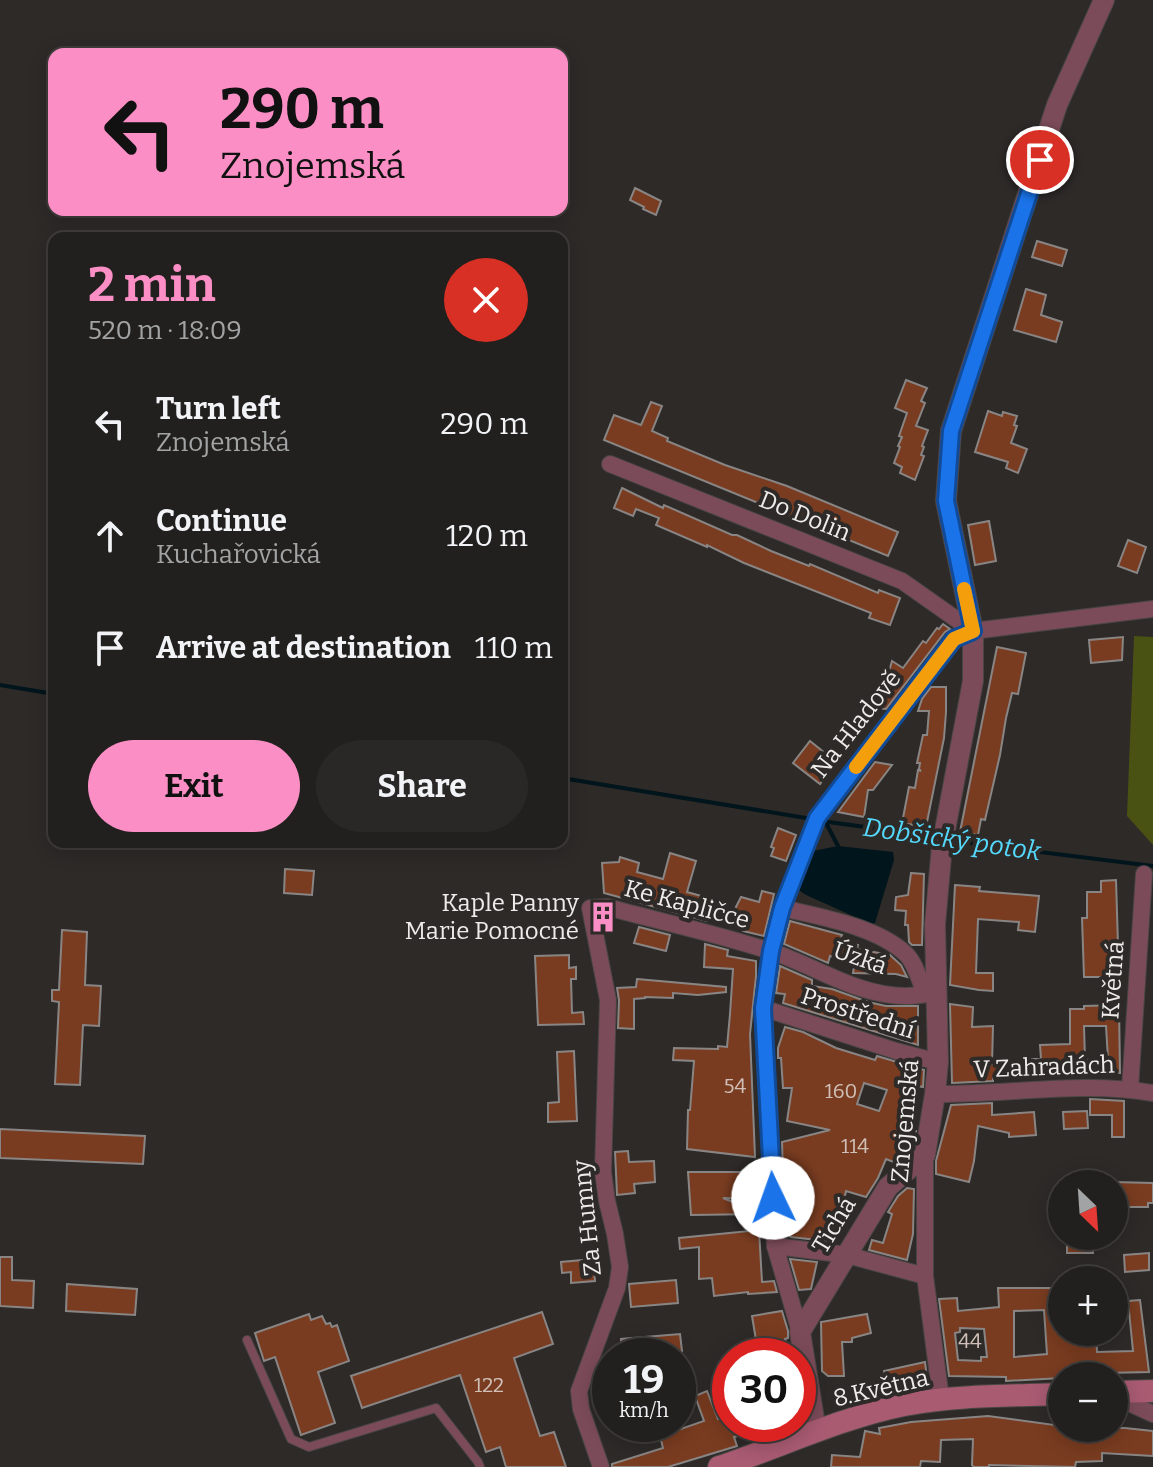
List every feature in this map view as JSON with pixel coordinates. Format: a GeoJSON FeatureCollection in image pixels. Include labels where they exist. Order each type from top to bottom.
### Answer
{"type":"FeatureCollection","features":[{"type":"Feature","properties":{"kind":"main road"},"geometry":{"type":"LineString","coordinates":[[1128,1393],[1153,1391]]}},
{"type":"Feature","properties":{"kind":"main road","name":"8.Května"},"geometry":{"type":"LineString","coordinates":[[816,1431],[903,1405],[941,1399],[1048,1395]]}},
{"type":"Feature","properties":{"kind":"main road","name":"8.Května"},"geometry":{"type":"LineString","coordinates":[[719,1467],[750,1462],[793,1442]]}},
{"type":"Feature","properties":{"kind":"street","name":"Znojemská"},"geometry":{"type":"LineString","coordinates":[[941,1399],[925,1276],[925,1155],[938,1062],[931,993],[943,838],[973,681],[973,631],[946,501],[951,431],[1057,105],[1104,0]]}},
{"type":"Feature","properties":{"kind":"street","name":"Do Dolin"},"geometry":{"type":"LineString","coordinates":[[610,464],[902,581],[973,631]]}},
{"type":"Feature","properties":{"kind":"street"},"geometry":{"type":"LineString","coordinates":[[973,631],[1153,609]]}},
{"type":"Feature","properties":{"kind":"street","name":"Na Hladově"},"geometry":{"type":"LineString","coordinates":[[801,1338],[775,1246],[763,1008],[771,951],[782,908],[816,822],[954,639],[973,631]]}},
{"type":"Feature","properties":{"kind":"street","name":"Květná"},"geometry":{"type":"LineString","coordinates":[[1130,1089],[1144,874]]}},
{"type":"Feature","properties":{"kind":"street","name":"Ke Kapličce"},"geometry":{"type":"LineString","coordinates":[[590,908],[607,907],[771,951]]}},
{"type":"Feature","properties":{"kind":"street","name":"Za Humny"},"geometry":{"type":"LineString","coordinates":[[590,908],[608,1000],[603,1172],[620,1267],[617,1288],[579,1391],[581,1409],[601,1467]]}},
{"type":"Feature","properties":{"kind":"street"},"geometry":{"type":"LineString","coordinates":[[782,908],[833,920],[883,939],[905,953],[931,993]]}},
{"type":"Feature","properties":{"kind":"street","name":"Úzká"},"geometry":{"type":"LineString","coordinates":[[771,951],[873,991],[904,996],[931,993]]}},
{"type":"Feature","properties":{"kind":"street","name":"Prostřední"},"geometry":{"type":"LineString","coordinates":[[763,1008],[938,1062]]}},
{"type":"Feature","properties":{"kind":"street","name":"V Zahradách"},"geometry":{"type":"LineString","coordinates":[[935,1094],[1081,1088],[1153,1093]]}},
{"type":"Feature","properties":{"kind":"street","name":"Tichá"},"geometry":{"type":"LineString","coordinates":[[800,1332],[888,1187],[925,1155]]}},
{"type":"Feature","properties":{"kind":"street"},"geometry":{"type":"LineString","coordinates":[[775,1246],[847,1255],[925,1276]]}},
{"type":"Feature","properties":{"kind":"street"},"geometry":{"type":"LineString","coordinates":[[1128,1401],[1153,1414]]}},
{"type":"Feature","properties":{"kind":"lane"},"geometry":{"type":"LineString","coordinates":[[247,1340],[291,1439],[309,1447],[436,1408],[480,1467]]}},
{"type":"Feature","properties":{"kind":"green space"},"geometry":{"type":"Polygon","coordinates":[[[1134,636],[1153,637],[1153,845],[1127,816],[1134,636]]]}},
{"type":"Feature","properties":{"kind":"water"},"geometry":{"type":"Polygon","coordinates":[[[838,846],[893,852],[894,860],[875,923],[871,924],[797,889],[813,851],[838,846]]]}},
{"type":"Feature","properties":{"kind":"building"},"geometry":{"type":"Polygon","coordinates":[[[635,188],[661,201],[656,215],[630,200],[635,188]]]}},
{"type":"Feature","properties":{"kind":"building"},"geometry":{"type":"Polygon","coordinates":[[[1037,241],[1067,250],[1062,266],[1032,257],[1037,241]]]}},
{"type":"Feature","properties":{"kind":"building"},"geometry":{"type":"Polygon","coordinates":[[[1026,289],[1046,295],[1041,315],[1062,322],[1056,342],[1014,330],[1026,289]]]}},
{"type":"Feature","properties":{"kind":"building"},"geometry":{"type":"Polygon","coordinates":[[[906,380],[927,388],[916,426],[928,430],[922,446],[921,455],[924,456],[915,480],[900,473],[902,467],[894,463],[907,413],[895,408],[906,380]]]}},
{"type":"Feature","properties":{"kind":"building"},"geometry":{"type":"Polygon","coordinates":[[[651,402],[662,406],[652,431],[668,438],[667,441],[898,532],[888,556],[604,440],[614,415],[641,425],[651,402]]]}},
{"type":"Feature","properties":{"kind":"building"},"geometry":{"type":"Polygon","coordinates":[[[988,411],[1002,416],[1003,412],[1017,416],[1011,443],[1027,449],[1018,473],[1006,468],[1008,462],[975,452],[988,411]]]}},
{"type":"Feature","properties":{"kind":"building"},"geometry":{"type":"Polygon","coordinates":[[[622,488],[663,508],[664,505],[771,551],[878,593],[879,590],[900,598],[890,625],[869,618],[871,613],[656,525],[659,518],[636,509],[633,516],[614,508],[622,488]]]}},
{"type":"Feature","properties":{"kind":"building"},"geometry":{"type":"Polygon","coordinates":[[[989,521],[996,561],[975,565],[968,525],[989,521]]]}},
{"type":"Feature","properties":{"kind":"building"},"geometry":{"type":"Polygon","coordinates":[[[1128,540],[1146,547],[1137,573],[1118,566],[1128,540]]]}},
{"type":"Feature","properties":{"kind":"building"},"geometry":{"type":"Polygon","coordinates":[[[943,624],[950,629],[886,709],[874,708],[890,681],[887,678],[892,661],[903,668],[923,641],[926,643],[943,624]]]}},
{"type":"Feature","properties":{"kind":"building"},"geometry":{"type":"Polygon","coordinates":[[[1123,637],[1122,660],[1091,663],[1089,640],[1123,637]]]}},
{"type":"Feature","properties":{"kind":"building"},"geometry":{"type":"Polygon","coordinates":[[[997,647],[1026,653],[1018,694],[1012,693],[985,820],[981,819],[978,835],[960,832],[997,647]]]}},
{"type":"Feature","properties":{"kind":"building"},"geometry":{"type":"Polygon","coordinates":[[[931,687],[946,687],[946,712],[944,738],[926,827],[902,823],[909,787],[915,788],[918,770],[921,771],[920,763],[917,763],[923,735],[927,735],[929,711],[918,711],[931,687]]]}},
{"type":"Feature","properties":{"kind":"building"},"geometry":{"type":"Polygon","coordinates":[[[810,741],[836,762],[820,784],[793,763],[810,741]]]}},
{"type":"Feature","properties":{"kind":"building"},"geometry":{"type":"Polygon","coordinates":[[[875,762],[892,765],[873,790],[868,790],[864,817],[838,812],[875,762]]]}},
{"type":"Feature","properties":{"kind":"building"},"geometry":{"type":"Polygon","coordinates":[[[778,828],[796,835],[786,861],[771,856],[778,828]]]}},
{"type":"Feature","properties":{"kind":"building"},"geometry":{"type":"Polygon","coordinates":[[[670,853],[696,861],[687,892],[712,899],[707,921],[604,893],[602,863],[619,862],[620,857],[639,863],[637,872],[663,879],[670,853]]]}},
{"type":"Feature","properties":{"kind":"building"},"geometry":{"type":"Polygon","coordinates":[[[285,869],[314,871],[312,895],[284,893],[285,869]]]}},
{"type":"Feature","properties":{"kind":"building"},"geometry":{"type":"Polygon","coordinates":[[[911,873],[924,874],[922,945],[909,942],[906,911],[895,910],[896,897],[908,895],[911,873]]]}},
{"type":"Feature","properties":{"kind":"building"},"geometry":{"type":"Polygon","coordinates":[[[1116,880],[1119,977],[1084,977],[1082,918],[1087,918],[1087,892],[1101,892],[1101,881],[1116,880]]]}},
{"type":"Feature","properties":{"kind":"building"},"geometry":{"type":"Polygon","coordinates":[[[955,885],[980,887],[979,891],[1039,896],[1035,932],[1018,930],[1019,922],[978,919],[976,973],[993,973],[993,991],[950,985],[955,885]]]}},
{"type":"Feature","properties":{"kind":"building"},"geometry":{"type":"Polygon","coordinates":[[[762,891],[774,894],[764,936],[743,931],[746,917],[733,913],[741,897],[759,902],[762,891]]]}},
{"type":"Feature","properties":{"kind":"building"},"geometry":{"type":"Polygon","coordinates":[[[790,921],[842,935],[840,942],[858,945],[857,949],[890,955],[901,965],[907,977],[853,973],[855,961],[830,956],[828,963],[784,944],[790,921]]]}},
{"type":"Feature","properties":{"kind":"building"},"geometry":{"type":"Polygon","coordinates":[[[639,927],[670,935],[666,951],[634,943],[639,927]]]}},
{"type":"Feature","properties":{"kind":"building"},"geometry":{"type":"Polygon","coordinates":[[[62,930],[87,932],[85,985],[101,986],[99,1026],[83,1025],[80,1085],[55,1084],[59,1002],[52,1001],[52,990],[59,990],[62,930]]]}},
{"type":"Feature","properties":{"kind":"building"},"geometry":{"type":"Polygon","coordinates":[[[705,944],[728,950],[727,956],[756,961],[750,1034],[755,1157],[687,1149],[694,1061],[673,1060],[674,1048],[727,1047],[730,1014],[733,969],[704,967],[705,944]]]}},
{"type":"Feature","properties":{"kind":"building"},"geometry":{"type":"Polygon","coordinates":[[[569,955],[569,968],[576,967],[576,979],[571,979],[572,1013],[583,1012],[584,1024],[538,1025],[535,956],[569,955]]]}},
{"type":"Feature","properties":{"kind":"building"},"geometry":{"type":"Polygon","coordinates":[[[780,966],[812,980],[812,986],[886,1006],[918,1006],[918,1045],[783,1003],[785,994],[776,993],[780,966]]]}},
{"type":"Feature","properties":{"kind":"building"},"geometry":{"type":"Polygon","coordinates":[[[637,979],[726,987],[726,992],[698,995],[673,993],[673,998],[634,999],[634,1029],[618,1028],[617,988],[636,987],[637,979]]]}},
{"type":"Feature","properties":{"kind":"building"},"geometry":{"type":"Polygon","coordinates":[[[950,1004],[973,1007],[972,1027],[993,1026],[992,1064],[1041,1059],[1040,1045],[1070,1044],[1070,1009],[1119,1005],[1120,1073],[993,1078],[993,1081],[952,1083],[950,1004]],[[1084,1026],[1085,1060],[1108,1059],[1106,1026],[1084,1026]]]}},
{"type":"Feature","properties":{"kind":"building"},"geometry":{"type":"Polygon","coordinates":[[[785,1027],[836,1048],[924,1070],[923,1087],[912,1085],[900,1125],[916,1131],[913,1148],[909,1152],[903,1150],[896,1163],[886,1159],[866,1197],[846,1191],[841,1216],[846,1217],[834,1242],[791,1237],[785,1233],[785,1223],[795,1227],[803,1200],[784,1199],[782,1142],[830,1130],[787,1121],[792,1088],[783,1088],[778,1048],[785,1027]],[[864,1083],[857,1104],[879,1111],[887,1090],[864,1083]]]}},
{"type":"Feature","properties":{"kind":"building"},"geometry":{"type":"Polygon","coordinates":[[[574,1051],[577,1121],[548,1122],[548,1103],[559,1102],[557,1052],[574,1051]]]}},
{"type":"Feature","properties":{"kind":"building"},"geometry":{"type":"Polygon","coordinates":[[[1090,1099],[1124,1101],[1124,1137],[1112,1137],[1112,1115],[1090,1115],[1090,1099]]]}},
{"type":"Feature","properties":{"kind":"building"},"geometry":{"type":"Polygon","coordinates":[[[992,1103],[992,1115],[1034,1112],[1036,1135],[1009,1137],[1009,1133],[978,1126],[969,1182],[936,1174],[936,1161],[951,1105],[992,1103]]]}},
{"type":"Feature","properties":{"kind":"building"},"geometry":{"type":"Polygon","coordinates":[[[1087,1111],[1088,1128],[1064,1129],[1063,1112],[1087,1111]]]}},
{"type":"Feature","properties":{"kind":"building"},"geometry":{"type":"Polygon","coordinates":[[[0,1129],[145,1136],[143,1164],[0,1158],[0,1129]]]}},
{"type":"Feature","properties":{"kind":"building"},"geometry":{"type":"Polygon","coordinates":[[[628,1151],[629,1162],[654,1161],[655,1182],[634,1184],[635,1193],[617,1195],[615,1152],[628,1151]]]}},
{"type":"Feature","properties":{"kind":"building"},"geometry":{"type":"Polygon","coordinates":[[[688,1172],[755,1172],[756,1199],[723,1198],[762,1214],[691,1215],[688,1172]]]}},
{"type":"Feature","properties":{"kind":"building"},"geometry":{"type":"Polygon","coordinates":[[[1128,1182],[1153,1183],[1153,1203],[1148,1203],[1148,1207],[1128,1207],[1128,1182]]]}},
{"type":"Feature","properties":{"kind":"building"},"geometry":{"type":"Polygon","coordinates":[[[907,1188],[914,1189],[913,1234],[907,1260],[869,1250],[872,1240],[883,1243],[892,1214],[888,1212],[907,1188]]]}},
{"type":"Feature","properties":{"kind":"building"},"geometry":{"type":"Polygon","coordinates":[[[759,1230],[762,1282],[774,1281],[777,1292],[714,1296],[712,1278],[699,1279],[699,1247],[680,1249],[679,1238],[759,1230]]]}},
{"type":"Feature","properties":{"kind":"building"},"geometry":{"type":"Polygon","coordinates":[[[1067,1250],[1093,1250],[1093,1253],[1067,1253],[1067,1250]]]}},
{"type":"Feature","properties":{"kind":"building"},"geometry":{"type":"Polygon","coordinates":[[[1149,1253],[1149,1270],[1128,1272],[1124,1255],[1149,1253]]]}},
{"type":"Feature","properties":{"kind":"building"},"geometry":{"type":"Polygon","coordinates":[[[0,1257],[12,1257],[12,1280],[34,1281],[33,1308],[0,1306],[0,1257]]]}},
{"type":"Feature","properties":{"kind":"building"},"geometry":{"type":"Polygon","coordinates":[[[593,1259],[595,1281],[571,1283],[571,1272],[562,1273],[561,1262],[593,1259]]]}},
{"type":"Feature","properties":{"kind":"building"},"geometry":{"type":"Polygon","coordinates":[[[790,1259],[817,1262],[811,1289],[799,1290],[790,1259]]]}},
{"type":"Feature","properties":{"kind":"building"},"geometry":{"type":"Polygon","coordinates":[[[676,1280],[678,1303],[631,1307],[629,1284],[676,1280]]]}},
{"type":"Feature","properties":{"kind":"building"},"geometry":{"type":"Polygon","coordinates":[[[67,1284],[137,1289],[135,1315],[66,1311],[67,1284]]]}},
{"type":"Feature","properties":{"kind":"building"},"geometry":{"type":"Polygon","coordinates":[[[998,1288],[1048,1288],[1048,1346],[1097,1346],[1097,1352],[1133,1351],[1128,1301],[1140,1300],[1149,1372],[1128,1372],[1128,1362],[1048,1362],[1048,1379],[1006,1381],[1006,1377],[949,1376],[939,1299],[957,1298],[958,1311],[999,1307],[998,1288]],[[1044,1310],[1014,1311],[1014,1357],[1047,1354],[1044,1310]],[[960,1328],[960,1332],[955,1333],[958,1360],[981,1361],[981,1357],[987,1357],[984,1329],[960,1328]]]}},
{"type":"Feature","properties":{"kind":"building"},"geometry":{"type":"Polygon","coordinates":[[[782,1311],[788,1338],[756,1338],[752,1316],[782,1311]]]}},
{"type":"Feature","properties":{"kind":"building"},"geometry":{"type":"Polygon","coordinates":[[[542,1312],[553,1344],[514,1358],[540,1436],[554,1432],[566,1467],[506,1467],[500,1447],[486,1452],[460,1375],[362,1408],[351,1376],[542,1312]]]}},
{"type":"Feature","properties":{"kind":"building"},"geometry":{"type":"Polygon","coordinates":[[[309,1314],[311,1320],[322,1316],[326,1324],[330,1323],[332,1327],[337,1325],[349,1361],[318,1372],[335,1423],[301,1435],[275,1357],[264,1361],[255,1333],[309,1314]]]}},
{"type":"Feature","properties":{"kind":"building"},"geometry":{"type":"Polygon","coordinates":[[[867,1314],[871,1333],[852,1338],[852,1342],[842,1342],[844,1376],[828,1376],[822,1371],[821,1322],[867,1314]]]}},
{"type":"Feature","properties":{"kind":"building"},"geometry":{"type":"Polygon","coordinates":[[[680,1334],[680,1338],[633,1338],[680,1334]]]}},
{"type":"Feature","properties":{"kind":"building"},"geometry":{"type":"Polygon","coordinates":[[[925,1362],[927,1378],[888,1384],[884,1371],[925,1362]]]}},
{"type":"Feature","properties":{"kind":"building"},"geometry":{"type":"Polygon","coordinates":[[[707,1391],[712,1404],[712,1442],[736,1442],[737,1446],[668,1467],[612,1467],[612,1464],[663,1448],[662,1442],[696,1442],[696,1424],[704,1421],[696,1396],[707,1391]]]}},
{"type":"Feature","properties":{"kind":"building"},"geometry":{"type":"Polygon","coordinates":[[[988,1416],[1048,1424],[1048,1442],[1128,1442],[1128,1428],[1153,1431],[1153,1456],[1102,1453],[1102,1461],[1076,1462],[1075,1467],[974,1467],[973,1439],[941,1440],[940,1462],[921,1461],[920,1467],[831,1467],[832,1455],[860,1457],[865,1431],[880,1434],[879,1428],[911,1422],[988,1416]]]}},
{"type":"Feature","properties":{"kind":"waterway","name":"Dobšický potok"},"geometry":{"type":"LineString","coordinates":[[0,685],[48,693]]}},
{"type":"Feature","properties":{"kind":"waterway","name":"Dobšický potok"},"geometry":{"type":"LineString","coordinates":[[568,779],[812,819]]}},
{"type":"Feature","properties":{"kind":"waterway","name":"Dobšický potok"},"geometry":{"type":"LineString","coordinates":[[821,821],[939,837]]}},
{"type":"Feature","properties":{"kind":"waterway"},"geometry":{"type":"LineString","coordinates":[[825,821],[838,846]]}},
{"type":"Feature","properties":{"kind":"waterway","name":"Dobšický potok"},"geometry":{"type":"LineString","coordinates":[[952,839],[1153,866]]}},
{"type":"Feature","properties":{"kind":"slow traffic"},"geometry":{"type":"LineString","coordinates":[[856,767],[954,639],[973,631],[964,589]]}},
{"type":"Feature","properties":{"kind":"place","name":"Kaple Panny Marie Pomocné"},"geometry":{"type":"Point","coordinates":[603,917]}},
{"type":"Feature","properties":{"kind":"route"},"geometry":{"type":"LineString","coordinates":[[773,1198],[763,1008],[771,951],[782,908],[817,818],[954,639],[973,631],[946,501],[951,431],[1040,160]]}}]}
